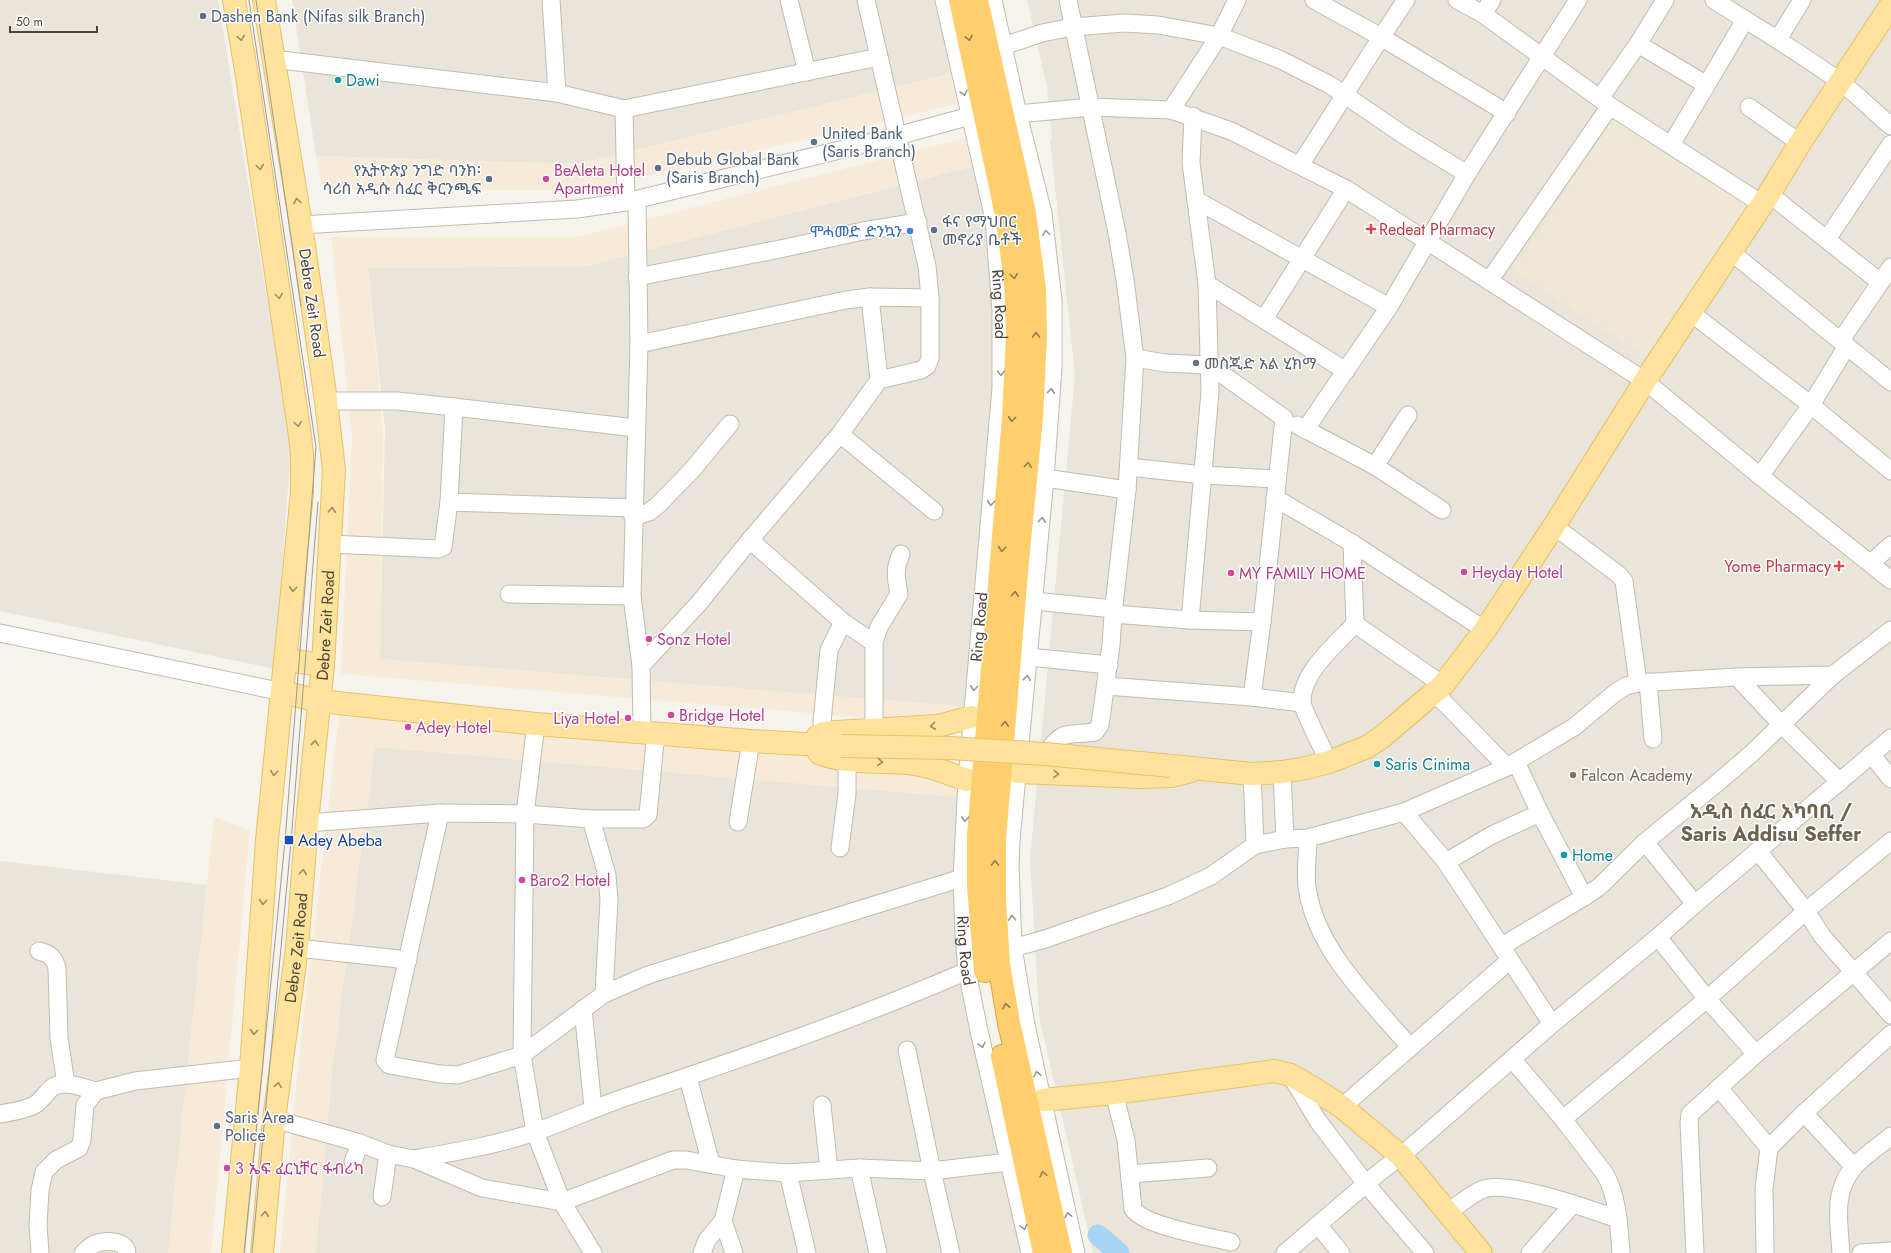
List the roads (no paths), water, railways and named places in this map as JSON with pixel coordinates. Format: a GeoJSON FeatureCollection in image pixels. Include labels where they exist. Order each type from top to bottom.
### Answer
{"type":"FeatureCollection","features":[{"type":"Feature","properties":{"kind":"highway","name":"Ring Road"},"geometry":{"type":"LineString","coordinates":[[960,0],[1006,215],[1015,281],[1016,319],[1013,418],[980,801],[978,886],[986,974],[1010,1096],[1044,1253]]}},
{"type":"Feature","properties":{"kind":"highway","name":"Ring Road"},"geometry":{"type":"LineString","coordinates":[[977,0],[1025,213],[1035,289],[1036,336],[1032,418],[1017,568],[995,840],[995,900],[999,964],[1009,1024],[1061,1253]]}},
{"type":"Feature","properties":{"kind":"main road","name":"Debre Zeit Road"},"geometry":{"type":"LineString","coordinates":[[233,1253],[251,1068],[267,840],[302,493],[302,454],[246,70],[234,0]]}},
{"type":"Feature","properties":{"kind":"main road","name":"Debre Zeit Road"},"geometry":{"type":"LineString","coordinates":[[262,1253],[274,1119],[297,948],[307,823],[320,701],[334,470],[326,401],[301,225],[264,0]]}},
{"type":"Feature","properties":{"kind":"main road"},"geometry":{"type":"LineString","coordinates":[[844,753],[950,748],[1046,754],[1252,774],[1282,772],[1329,762],[1367,747],[1382,737],[1439,689],[1485,630],[1554,526],[1645,381],[1766,199],[1800,143],[1891,5]]}},
{"type":"Feature","properties":{"kind":"main road"},"geometry":{"type":"LineString","coordinates":[[286,660],[323,665]]}},
{"type":"Feature","properties":{"kind":"main road"},"geometry":{"type":"LineString","coordinates":[[283,692],[320,701],[536,724],[802,744],[844,753],[927,766],[967,780]]}},
{"type":"Feature","properties":{"kind":"main road"},"geometry":{"type":"LineString","coordinates":[[802,744],[823,733],[938,726],[971,717]]}},
{"type":"Feature","properties":{"kind":"main road"},"geometry":{"type":"LineString","coordinates":[[1018,772],[1156,777],[1171,776],[1200,768]]}},
{"type":"Feature","properties":{"kind":"main road"},"geometry":{"type":"LineString","coordinates":[[1043,1100],[1114,1093],[1274,1071],[1291,1076],[1342,1107],[1401,1156],[1481,1253]]}},
{"type":"Feature","properties":{"kind":"street"},"geometry":{"type":"LineString","coordinates":[[551,0],[557,94]]}},
{"type":"Feature","properties":{"kind":"street"},"geometry":{"type":"LineString","coordinates":[[789,0],[807,72]]}},
{"type":"Feature","properties":{"kind":"street"},"geometry":{"type":"LineString","coordinates":[[866,0],[918,222],[927,266],[930,298],[930,358],[927,366],[921,370],[878,380]]}},
{"type":"Feature","properties":{"kind":"street","name":"Ring Road"},"geometry":{"type":"LineString","coordinates":[[944,0],[996,234],[1002,351],[999,410],[971,717],[967,780],[962,878],[967,971],[1008,1162],[1030,1253]]}},
{"type":"Feature","properties":{"kind":"street"},"geometry":{"type":"LineString","coordinates":[[993,0],[1018,114],[1043,213],[1053,300],[1053,368],[1045,478],[1010,865],[1014,948],[1026,1025],[1076,1253]]}},
{"type":"Feature","properties":{"kind":"street"},"geometry":{"type":"LineString","coordinates":[[1046,754],[1056,740],[1064,734],[1095,732],[1100,725],[1109,665],[1113,611],[1127,490],[1135,358],[1125,280],[1117,233],[1068,0]]}},
{"type":"Feature","properties":{"kind":"street"},"geometry":{"type":"LineString","coordinates":[[1170,110],[1219,36],[1237,0]]}},
{"type":"Feature","properties":{"kind":"street"},"geometry":{"type":"LineString","coordinates":[[1314,0],[1381,37],[1507,113]]}},
{"type":"Feature","properties":{"kind":"street"},"geometry":{"type":"LineString","coordinates":[[1300,165],[1406,0]]}},
{"type":"Feature","properties":{"kind":"street"},"geometry":{"type":"LineString","coordinates":[[1458,0],[1482,14],[1605,102],[1670,144],[1766,199],[1827,239],[1880,282]]}},
{"type":"Feature","properties":{"kind":"street"},"geometry":{"type":"LineString","coordinates":[[1482,14],[1492,0]]}},
{"type":"Feature","properties":{"kind":"street"},"geometry":{"type":"LineString","coordinates":[[1305,430],[1388,307],[1467,174],[1578,0]]}},
{"type":"Feature","properties":{"kind":"street"},"geometry":{"type":"LineString","coordinates":[[1489,281],[1605,102],[1665,0]]}},
{"type":"Feature","properties":{"kind":"street"},"geometry":{"type":"LineString","coordinates":[[1714,0],[1778,39],[1841,82],[1891,126]]}},
{"type":"Feature","properties":{"kind":"street"},"geometry":{"type":"LineString","coordinates":[[1778,39],[1802,0]]}},
{"type":"Feature","properties":{"kind":"street"},"geometry":{"type":"LineString","coordinates":[[1670,144],[1745,20]]}},
{"type":"Feature","properties":{"kind":"street"},"geometry":{"type":"LineString","coordinates":[[1003,46],[1042,33],[1073,27],[1124,24],[1158,25],[1219,36],[1279,59],[1330,85],[1405,136],[1467,174]]}},
{"type":"Feature","properties":{"kind":"street"},"geometry":{"type":"LineString","coordinates":[[1638,44],[1705,84]]}},
{"type":"Feature","properties":{"kind":"street"},"geometry":{"type":"LineString","coordinates":[[273,59],[557,94],[624,109],[879,57]]}},
{"type":"Feature","properties":{"kind":"street"},"geometry":{"type":"LineString","coordinates":[[1018,114],[1091,107],[1170,110],[1193,116],[1231,131],[1346,189],[1645,381],[1760,476],[1891,580]]}},
{"type":"Feature","properties":{"kind":"street"},"geometry":{"type":"LineString","coordinates":[[1749,107],[1800,143]]}},
{"type":"Feature","properties":{"kind":"street"},"geometry":{"type":"LineString","coordinates":[[307,823],[440,812],[525,814],[591,818],[643,818],[648,815],[649,732],[632,596],[633,513],[639,344],[637,277],[624,109]]}},
{"type":"Feature","properties":{"kind":"street"},"geometry":{"type":"LineString","coordinates":[[301,225],[577,209],[632,201],[897,136],[970,116]]}},
{"type":"Feature","properties":{"kind":"street"},"geometry":{"type":"LineString","coordinates":[[1190,620],[1210,392],[1207,284],[1191,163],[1193,116]]}},
{"type":"Feature","properties":{"kind":"street"},"geometry":{"type":"LineString","coordinates":[[1827,239],[1891,144]]}},
{"type":"Feature","properties":{"kind":"street"},"geometry":{"type":"LineString","coordinates":[[1264,318],[1346,189]]}},
{"type":"Feature","properties":{"kind":"street"},"geometry":{"type":"LineString","coordinates":[[1196,200],[1388,307]]}},
{"type":"Feature","properties":{"kind":"street"},"geometry":{"type":"LineString","coordinates":[[637,277],[780,250],[863,231],[918,222]]}},
{"type":"Feature","properties":{"kind":"street"},"geometry":{"type":"LineString","coordinates":[[1731,252],[1891,382]]}},
{"type":"Feature","properties":{"kind":"street"},"geometry":{"type":"LineString","coordinates":[[1760,476],[1811,405],[1844,343],[1880,282],[1891,267]]}},
{"type":"Feature","properties":{"kind":"street"},"geometry":{"type":"LineString","coordinates":[[1207,284],[1264,318],[1346,371]]}},
{"type":"Feature","properties":{"kind":"street"},"geometry":{"type":"LineString","coordinates":[[639,344],[846,300],[870,297],[930,298]]}},
{"type":"Feature","properties":{"kind":"street"},"geometry":{"type":"LineString","coordinates":[[641,666],[699,603],[840,434],[878,380],[870,297]]}},
{"type":"Feature","properties":{"kind":"street"},"geometry":{"type":"LineString","coordinates":[[1691,313],[1811,405],[1891,471]]}},
{"type":"Feature","properties":{"kind":"street"},"geometry":{"type":"LineString","coordinates":[[1135,358],[1165,363],[1209,365],[1284,418],[1376,466],[1442,510]]}},
{"type":"Feature","properties":{"kind":"street"},"geometry":{"type":"LineString","coordinates":[[326,401],[397,401],[636,428]]}},
{"type":"Feature","properties":{"kind":"street"},"geometry":{"type":"LineString","coordinates":[[330,544],[438,549],[443,547],[449,502],[454,407]]}},
{"type":"Feature","properties":{"kind":"street"},"geometry":{"type":"LineString","coordinates":[[1376,466],[1408,415]]}},
{"type":"Feature","properties":{"kind":"street"},"geometry":{"type":"LineString","coordinates":[[1252,697],[1262,622],[1284,418]]}},
{"type":"Feature","properties":{"kind":"street"},"geometry":{"type":"LineString","coordinates":[[449,502],[633,513],[649,512],[658,505],[692,470],[730,424]]}},
{"type":"Feature","properties":{"kind":"street"},"geometry":{"type":"LineString","coordinates":[[840,434],[934,511]]}},
{"type":"Feature","properties":{"kind":"street"},"geometry":{"type":"LineString","coordinates":[[1129,467],[1203,475],[1277,479]]}},
{"type":"Feature","properties":{"kind":"street"},"geometry":{"type":"LineString","coordinates":[[1045,478],[1127,490]]}},
{"type":"Feature","properties":{"kind":"street"},"geometry":{"type":"LineString","coordinates":[[1275,498],[1352,543],[1485,630]]}},
{"type":"Feature","properties":{"kind":"street"},"geometry":{"type":"LineString","coordinates":[[1554,526],[1619,574],[1624,581],[1653,739]]}},
{"type":"Feature","properties":{"kind":"street"},"geometry":{"type":"LineString","coordinates":[[750,540],[843,622],[874,643]]}},
{"type":"Feature","properties":{"kind":"street"},"geometry":{"type":"LineString","coordinates":[[1329,762],[1302,703],[1308,678],[1314,668],[1355,624],[1352,543]]}},
{"type":"Feature","properties":{"kind":"street"},"geometry":{"type":"LineString","coordinates":[[1871,564],[1891,545]]}},
{"type":"Feature","properties":{"kind":"street"},"geometry":{"type":"LineString","coordinates":[[874,730],[874,643],[879,627],[900,594],[895,579],[896,564],[901,554]]}},
{"type":"Feature","properties":{"kind":"street"},"geometry":{"type":"LineString","coordinates":[[509,594],[632,596]]}},
{"type":"Feature","properties":{"kind":"street"},"geometry":{"type":"LineString","coordinates":[[1034,601],[1190,620],[1262,622]]}},
{"type":"Feature","properties":{"kind":"street"},"geometry":{"type":"LineString","coordinates":[[823,733],[822,722],[829,650],[843,622]]}},
{"type":"Feature","properties":{"kind":"street"},"geometry":{"type":"LineString","coordinates":[[1355,624],[1439,689],[1511,764],[1540,813],[1584,897]]}},
{"type":"Feature","properties":{"kind":"street"},"geometry":{"type":"LineString","coordinates":[[1342,1107],[1410,1047],[1506,953],[1599,887],[1645,842],[1716,784],[1833,675],[1891,630]]}},
{"type":"Feature","properties":{"kind":"street"},"geometry":{"type":"LineString","coordinates":[[0,633],[283,692]]}},
{"type":"Feature","properties":{"kind":"street"},"geometry":{"type":"LineString","coordinates":[[1029,657],[1109,665]]}},
{"type":"Feature","properties":{"kind":"street"},"geometry":{"type":"LineString","coordinates":[[1014,948],[1045,939],[1168,896],[1211,876],[1255,845],[1285,839],[1308,838],[1404,812],[1511,764],[1574,727],[1615,693],[1626,686],[1643,682],[1737,677],[1833,675]]}},
{"type":"Feature","properties":{"kind":"street"},"geometry":{"type":"LineString","coordinates":[[1737,677],[1780,724],[1840,782]]}},
{"type":"Feature","properties":{"kind":"street"},"geometry":{"type":"LineString","coordinates":[[1106,686],[1252,697],[1302,703]]}},
{"type":"Feature","properties":{"kind":"street"},"geometry":{"type":"LineString","coordinates":[[536,724],[525,814],[522,1055],[535,1132],[562,1202],[593,1253]]}},
{"type":"Feature","properties":{"kind":"street"},"geometry":{"type":"LineString","coordinates":[[1285,1253],[1401,1156],[1552,1024],[1658,937],[1891,738]]}},
{"type":"Feature","properties":{"kind":"street"},"geometry":{"type":"LineString","coordinates":[[738,822],[751,741]]}},
{"type":"Feature","properties":{"kind":"street"},"geometry":{"type":"LineString","coordinates":[[840,848],[847,794],[844,753]]}},
{"type":"Feature","properties":{"kind":"street"},"geometry":{"type":"LineString","coordinates":[[1871,754],[1891,779]]}},
{"type":"Feature","properties":{"kind":"street"},"geometry":{"type":"LineString","coordinates":[[1282,772],[1285,839]]}},
{"type":"Feature","properties":{"kind":"street"},"geometry":{"type":"LineString","coordinates":[[1252,774],[1255,845]]}},
{"type":"Feature","properties":{"kind":"street"},"geometry":{"type":"LineString","coordinates":[[440,812],[385,1060],[386,1063],[440,1074],[458,1075],[522,1055],[604,994],[648,975],[962,878]]}},
{"type":"Feature","properties":{"kind":"street"},"geometry":{"type":"LineString","coordinates":[[1404,812],[1446,862],[1552,1024]]}},
{"type":"Feature","properties":{"kind":"street"},"geometry":{"type":"LineString","coordinates":[[1446,862],[1492,835],[1540,813]]}},
{"type":"Feature","properties":{"kind":"street"},"geometry":{"type":"LineString","coordinates":[[591,818],[607,875],[609,900],[604,994]]}},
{"type":"Feature","properties":{"kind":"street"},"geometry":{"type":"LineString","coordinates":[[1308,838],[1307,882],[1313,914],[1331,948],[1348,974],[1410,1047]]}},
{"type":"Feature","properties":{"kind":"street"},"geometry":{"type":"LineString","coordinates":[[1563,1119],[1708,999],[1806,911],[1891,841]]}},
{"type":"Feature","properties":{"kind":"street"},"geometry":{"type":"LineString","coordinates":[[1645,842],[1695,904]]}},
{"type":"Feature","properties":{"kind":"street"},"geometry":{"type":"LineString","coordinates":[[1758,851],[1806,911],[1822,936],[1891,1015]]}},
{"type":"Feature","properties":{"kind":"street"},"geometry":{"type":"LineString","coordinates":[[1658,937],[1708,999],[1756,1054]]}},
{"type":"Feature","properties":{"kind":"street"},"geometry":{"type":"LineString","coordinates":[[1695,1253],[1689,1122],[1690,1114],[1756,1054],[1891,941]]}},
{"type":"Feature","properties":{"kind":"street"},"geometry":{"type":"LineString","coordinates":[[297,948],[408,960]]}},
{"type":"Feature","properties":{"kind":"street"},"geometry":{"type":"LineString","coordinates":[[39,951],[48,953],[54,959],[57,968],[59,1038],[66,1084]]}},
{"type":"Feature","properties":{"kind":"street"},"geometry":{"type":"LineString","coordinates":[[414,1159],[457,1152],[535,1132],[593,1108],[688,1077],[898,1001],[967,971]]}},
{"type":"Feature","properties":{"kind":"street"},"geometry":{"type":"LineString","coordinates":[[583,1009],[593,1108]]}},
{"type":"Feature","properties":{"kind":"street"},"geometry":{"type":"LineString","coordinates":[[1765,1253],[1764,1189],[1769,1148],[1804,1113],[1891,1034]]}},
{"type":"Feature","properties":{"kind":"street"},"geometry":{"type":"LineString","coordinates":[[907,1050],[951,1253]]}},
{"type":"Feature","properties":{"kind":"street"},"geometry":{"type":"LineString","coordinates":[[1512,1059],[1563,1119],[1611,1184],[1618,1219],[1621,1253]]}},
{"type":"Feature","properties":{"kind":"street"},"geometry":{"type":"LineString","coordinates":[[0,1114],[36,1104],[49,1089],[55,1086],[66,1084],[96,1091],[149,1079],[251,1068]]}},
{"type":"Feature","properties":{"kind":"street"},"geometry":{"type":"LineString","coordinates":[[1291,1076],[1318,1122],[1366,1184],[1425,1253]]}},
{"type":"Feature","properties":{"kind":"street"},"geometry":{"type":"LineString","coordinates":[[688,1077],[711,1164]]}},
{"type":"Feature","properties":{"kind":"street"},"geometry":{"type":"LineString","coordinates":[[1719,1088],[1769,1148]]}},
{"type":"Feature","properties":{"kind":"street"},"geometry":{"type":"LineString","coordinates":[[40,1253],[38,1225],[40,1190],[44,1172],[56,1160],[79,1148],[82,1140],[85,1105],[96,1091]]}},
{"type":"Feature","properties":{"kind":"street"},"geometry":{"type":"LineString","coordinates":[[1114,1093],[1126,1140],[1133,1209],[1137,1214],[1146,1220],[1200,1236],[1231,1242]]}},
{"type":"Feature","properties":{"kind":"street"},"geometry":{"type":"LineString","coordinates":[[822,1105],[829,1170]]}},
{"type":"Feature","properties":{"kind":"street"},"geometry":{"type":"LineString","coordinates":[[1804,1113],[1854,1167]]}},
{"type":"Feature","properties":{"kind":"street"},"geometry":{"type":"LineString","coordinates":[[274,1119],[360,1143],[388,1154],[414,1159],[482,1188],[562,1202],[673,1160],[686,1160],[736,1169],[788,1174],[859,1168],[932,1171],[1008,1162]]}},
{"type":"Feature","properties":{"kind":"street"},"geometry":{"type":"LineString","coordinates":[[1841,1253],[1840,1196],[1842,1186],[1854,1167],[1891,1136]]}},
{"type":"Feature","properties":{"kind":"street"},"geometry":{"type":"LineString","coordinates":[[353,1162],[360,1143]]}},
{"type":"Feature","properties":{"kind":"street"},"geometry":{"type":"LineString","coordinates":[[382,1197],[388,1154]]}},
{"type":"Feature","properties":{"kind":"street"},"geometry":{"type":"LineString","coordinates":[[859,1168],[878,1253]]}},
{"type":"Feature","properties":{"kind":"street"},"geometry":{"type":"LineString","coordinates":[[1130,1174],[1208,1168]]}},
{"type":"Feature","properties":{"kind":"street"},"geometry":{"type":"LineString","coordinates":[[702,1253],[707,1240],[723,1221],[736,1169]]}},
{"type":"Feature","properties":{"kind":"street"},"geometry":{"type":"LineString","coordinates":[[788,1174],[807,1253]]}},
{"type":"Feature","properties":{"kind":"street"},"geometry":{"type":"LineString","coordinates":[[1448,1212],[1483,1189],[1495,1187],[1546,1196],[1618,1219]]}},
{"type":"Feature","properties":{"kind":"street"},"geometry":{"type":"LineString","coordinates":[[1530,1253],[1573,1204]]}},
{"type":"Feature","properties":{"kind":"street"},"geometry":{"type":"LineString","coordinates":[[723,1221],[734,1253]]}},
{"type":"Feature","properties":{"kind":"street"},"geometry":{"type":"LineString","coordinates":[[1318,1225],[1341,1253]]}},
{"type":"Feature","properties":{"kind":"street"},"geometry":{"type":"LineString","coordinates":[[83,1253],[91,1245],[115,1242],[123,1244],[127,1249],[127,1253]]}},
{"type":"Feature","properties":{"kind":"street"},"geometry":{"type":"LineString","coordinates":[[1861,1253],[1891,1251]]}},
{"type":"Feature","properties":{"kind":"waterway"},"geometry":{"type":"LineString","coordinates":[[1098,1235],[1119,1253]]}},
{"type":"Feature","properties":{"kind":"tram line"},"geometry":{"type":"LineString","coordinates":[[244,1253],[285,841],[316,447],[249,0]]}},
{"type":"Feature","properties":{"kind":"tram line"},"geometry":{"type":"LineString","coordinates":[[256,0],[301,306]]}},
{"type":"Feature","properties":{"kind":"tram line"},"geometry":{"type":"LineString","coordinates":[[252,1253],[291,842],[318,502]]}},
{"type":"Feature","properties":{"kind":"place","name":"Dashen Bank (Nifas silk Branch)"},"geometry":{"type":"Point","coordinates":[203,16]}},
{"type":"Feature","properties":{"kind":"place","name":"Dawi"},"geometry":{"type":"Point","coordinates":[338,80]}},
{"type":"Feature","properties":{"kind":"place","name":"United Bank (Saris Branch)"},"geometry":{"type":"Point","coordinates":[814,142]}},
{"type":"Feature","properties":{"kind":"place","name":"Debub Global Bank (Saris Branch)"},"geometry":{"type":"Point","coordinates":[658,168]}},
{"type":"Feature","properties":{"kind":"place","name":"የኢትዮጵያ ንግድ ባንክ፡ ሳሪስ አዲሱ ሰፈር ቅርንጫፍ"},"geometry":{"type":"Point","coordinates":[489,179]}},
{"type":"Feature","properties":{"kind":"place","name":"BeAleta Hotel Apartment"},"geometry":{"type":"Point","coordinates":[546,179]}},
{"type":"Feature","properties":{"kind":"place","name":"Redeat Pharmacy"},"geometry":{"type":"Point","coordinates":[1371,229]}},
{"type":"Feature","properties":{"kind":"place","name":"ፋና የማህበር መኖሪያ ቤቶች"},"geometry":{"type":"Point","coordinates":[934,230]}},
{"type":"Feature","properties":{"kind":"place","name":"ሞሓመድ ድንኳን"},"geometry":{"type":"Point","coordinates":[910,231]}},
{"type":"Feature","properties":{"kind":"place","name":"መስጂድ አል ሂክማ"},"geometry":{"type":"Point","coordinates":[1196,363]}},
{"type":"Feature","properties":{"kind":"place","name":"Yome Pharmacy"},"geometry":{"type":"Point","coordinates":[1839,566]}},
{"type":"Feature","properties":{"kind":"place","name":"Heyday Hotel"},"geometry":{"type":"Point","coordinates":[1464,572]}},
{"type":"Feature","properties":{"kind":"place","name":"MY FAMILY HOME"},"geometry":{"type":"Point","coordinates":[1231,573]}},
{"type":"Feature","properties":{"kind":"place","name":"Sonz Hotel"},"geometry":{"type":"Point","coordinates":[649,639]}},
{"type":"Feature","properties":{"kind":"place","name":"Bridge Hotel"},"geometry":{"type":"Point","coordinates":[671,715]}},
{"type":"Feature","properties":{"kind":"place","name":"Liya Hotel"},"geometry":{"type":"Point","coordinates":[628,718]}},
{"type":"Feature","properties":{"kind":"place","name":"Adey Hotel"},"geometry":{"type":"Point","coordinates":[408,727]}},
{"type":"Feature","properties":{"kind":"place","name":"Saris Cinima"},"geometry":{"type":"Point","coordinates":[1377,764]}},
{"type":"Feature","properties":{"kind":"place","name":"Falcon Academy"},"geometry":{"type":"Point","coordinates":[1573,775]}},
{"type":"Feature","properties":{"kind":"place","name":"Adey Abeba"},"geometry":{"type":"Point","coordinates":[289,840]}},
{"type":"Feature","properties":{"kind":"place","name":"Home"},"geometry":{"type":"Point","coordinates":[1564,855]}},
{"type":"Feature","properties":{"kind":"place","name":"Baro2 Hotel"},"geometry":{"type":"Point","coordinates":[522,880]}},
{"type":"Feature","properties":{"kind":"place","name":"Saris Area Police"},"geometry":{"type":"Point","coordinates":[217,1126]}},
{"type":"Feature","properties":{"kind":"place","name":"3 ኤፍ ፈርኒቸር ፋብሪካ"},"geometry":{"type":"Point","coordinates":[227,1168]}},
{"type":"Feature","properties":{"kind":"district","name":"አዲስ ሰፈር አካባቢ / Saris Addisu Seffer"},"geometry":{"type":"Point","coordinates":[1771,822]}}]}
